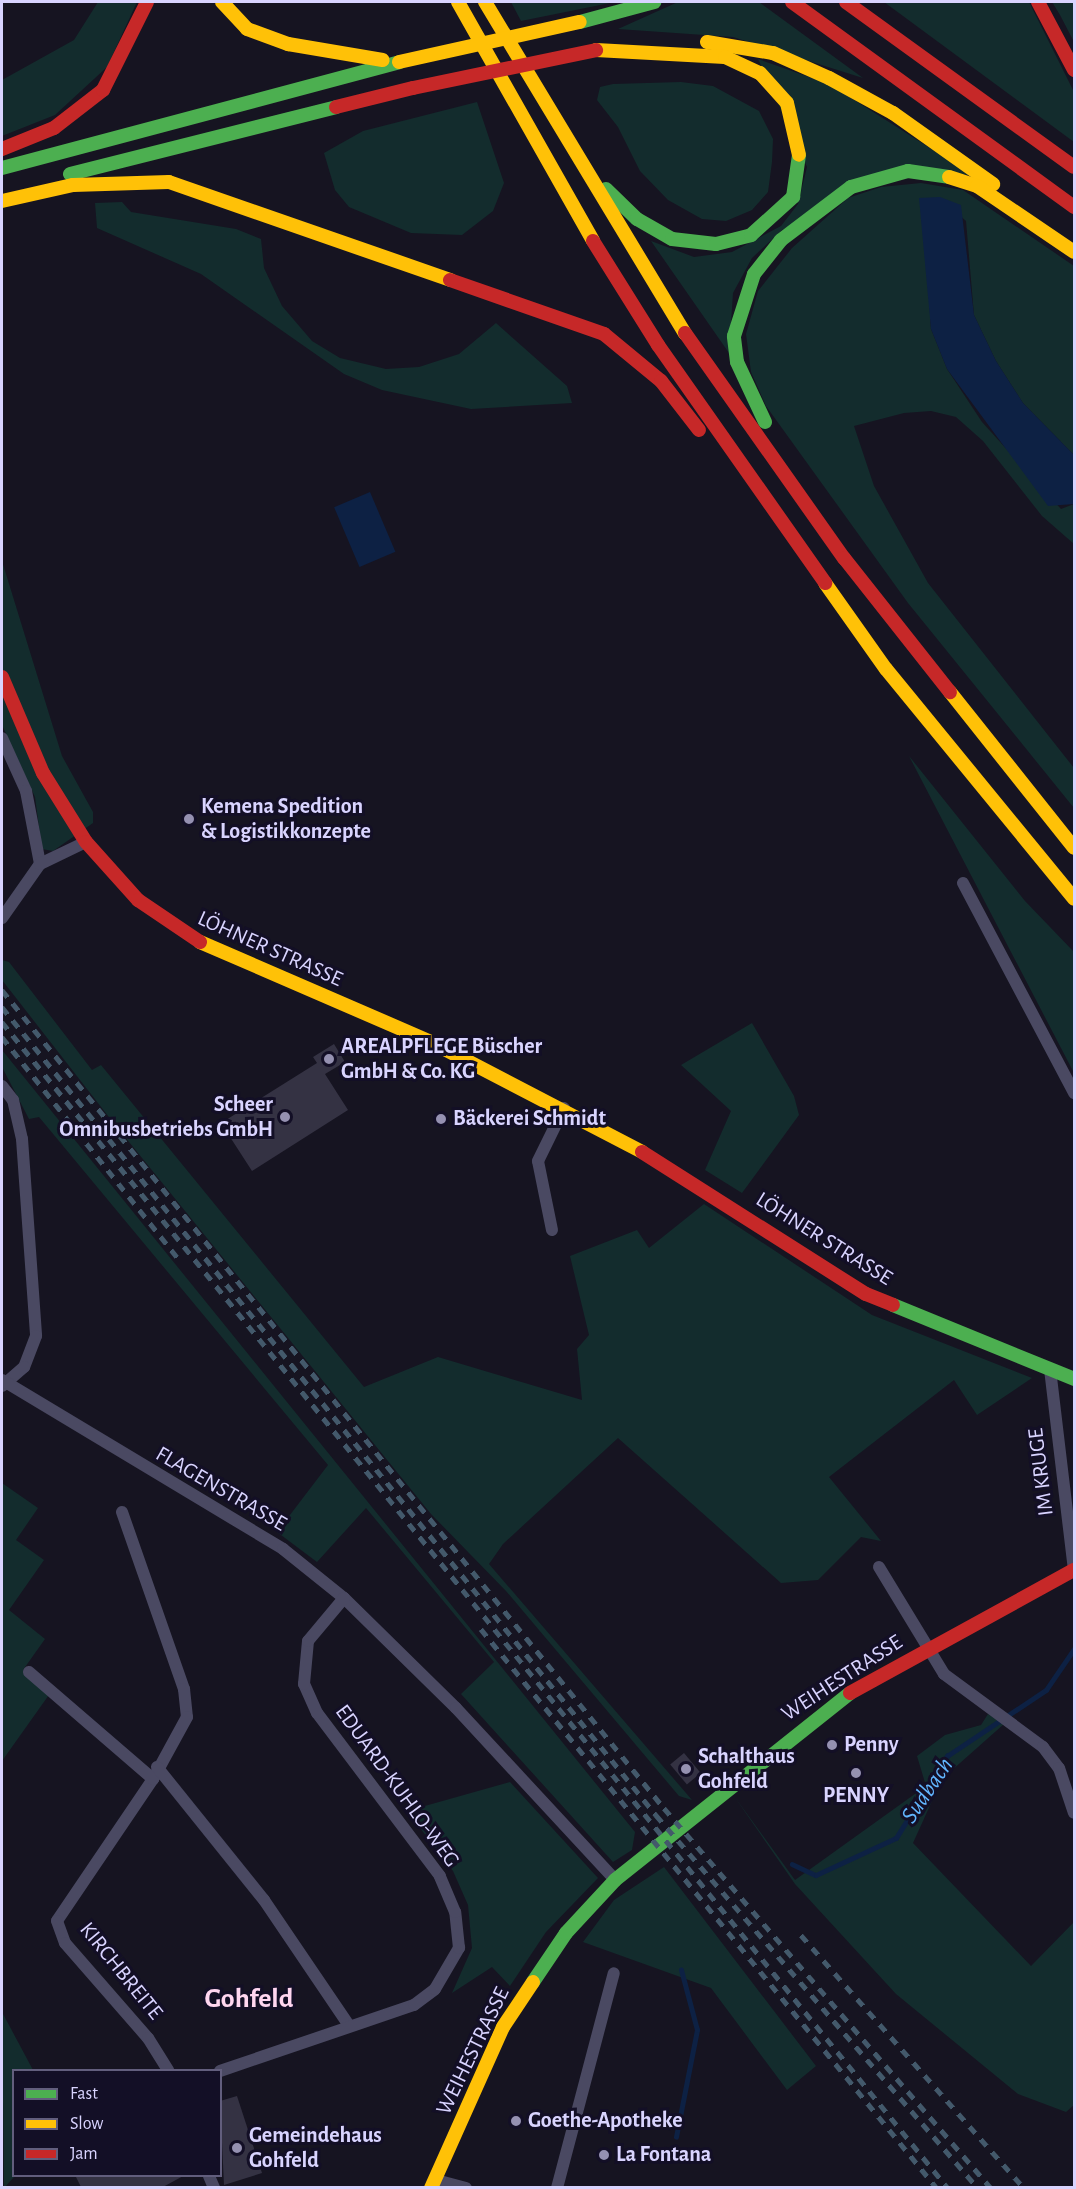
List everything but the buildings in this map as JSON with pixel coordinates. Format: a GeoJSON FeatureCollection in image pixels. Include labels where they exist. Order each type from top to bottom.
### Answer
{"type":"FeatureCollection","features":[{"type":"Feature","properties":{"kind":"main road"},"geometry":{"type":"LineString","coordinates":[[2,149],[54,128],[103,90],[147,2]]}},
{"type":"Feature","properties":{"kind":"main road"},"geometry":{"type":"LineString","coordinates":[[222,2],[247,28],[288,44],[399,62]]}},
{"type":"Feature","properties":{"kind":"main road"},"geometry":{"type":"LineString","coordinates":[[458,2],[544,162],[652,334],[822,584],[1074,899]]}},
{"type":"Feature","properties":{"kind":"main road"},"geometry":{"type":"LineString","coordinates":[[485,2],[566,142],[685,333],[844,558],[1074,848]]}},
{"type":"Feature","properties":{"kind":"main road"},"geometry":{"type":"LineString","coordinates":[[2,168],[399,62],[580,22],[654,2]]}},
{"type":"Feature","properties":{"kind":"main road"},"geometry":{"type":"LineString","coordinates":[[792,2],[1074,207]]}},
{"type":"Feature","properties":{"kind":"main road"},"geometry":{"type":"LineString","coordinates":[[846,2],[1074,167]]}},
{"type":"Feature","properties":{"kind":"main road"},"geometry":{"type":"LineString","coordinates":[[1038,2],[1074,69]]}},
{"type":"Feature","properties":{"kind":"main road"},"geometry":{"type":"LineString","coordinates":[[2,191],[413,88],[596,50],[695,40],[773,53],[893,113],[1074,244]]}},
{"type":"Feature","properties":{"kind":"main road"},"geometry":{"type":"LineString","coordinates":[[566,142],[613,198],[672,239],[716,244],[751,235],[793,197],[800,161],[797,129],[787,103],[760,73],[725,57],[596,50]]}},
{"type":"Feature","properties":{"kind":"main road"},"geometry":{"type":"LineString","coordinates":[[844,558],[841,529],[745,390],[734,336],[754,273],[815,209],[851,187],[908,171],[938,173],[977,186],[1074,252]]}},
{"type":"Feature","properties":{"kind":"main road"},"geometry":{"type":"LineString","coordinates":[[2,201],[73,185],[169,182],[604,334],[661,381],[787,551],[822,584]]}},
{"type":"Feature","properties":{"kind":"main road","name":"LÖHNER STRASSE"},"geometry":{"type":"LineString","coordinates":[[2,678],[43,772],[86,842],[138,900],[210,948],[431,1042],[564,1108],[702,1187],[866,1294],[1074,1380]]}},
{"type":"Feature","properties":{"kind":"main road","name":"WEIHESTRASSE"},"geometry":{"type":"LineString","coordinates":[[434,2184],[503,2027],[566,1933],[615,1880],[815,1716],[927,1648],[1074,1570]]}},
{"type":"Feature","properties":{"kind":"street"},"geometry":{"type":"LineString","coordinates":[[2,738],[26,791],[40,864]]}},
{"type":"Feature","properties":{"kind":"street"},"geometry":{"type":"LineString","coordinates":[[2,918],[40,864],[86,842]]}},
{"type":"Feature","properties":{"kind":"street"},"geometry":{"type":"LineString","coordinates":[[963,883],[1074,1093]]}},
{"type":"Feature","properties":{"kind":"street","name":"FLAGENSTRASSE"},"geometry":{"type":"LineString","coordinates":[[2,1086],[13,1100],[22,1139],[36,1336],[24,1367],[3,1383],[283,1549],[344,1598],[456,1708],[615,1880]]}},
{"type":"Feature","properties":{"kind":"street"},"geometry":{"type":"LineString","coordinates":[[552,1230],[538,1161],[564,1108]]}},
{"type":"Feature","properties":{"kind":"street","name":"IM KRUGE"},"geometry":{"type":"LineString","coordinates":[[1050,1369],[1074,1570]]}},
{"type":"Feature","properties":{"kind":"street","name":"KIRCHBREITE"},"geometry":{"type":"LineString","coordinates":[[122,1512],[184,1689],[187,1717],[155,1773],[57,1921],[65,1942],[148,2038],[167,2069]]}},
{"type":"Feature","properties":{"kind":"street","name":"WEIHESTRASSE"},"geometry":{"type":"LineString","coordinates":[[879,1567],[927,1648]]}},
{"type":"Feature","properties":{"kind":"street","name":"EDUARD-KUHLO-WEG"},"geometry":{"type":"LineString","coordinates":[[222,2070],[348,2024],[382,2019],[414,2005],[435,1989],[459,1948],[455,1912],[440,1875],[316,1713],[304,1684],[308,1641],[344,1598]]}},
{"type":"Feature","properties":{"kind":"street"},"geometry":{"type":"LineString","coordinates":[[927,1648],[944,1674],[1043,1747],[1059,1768],[1074,1814]]}},
{"type":"Feature","properties":{"kind":"street"},"geometry":{"type":"LineString","coordinates":[[29,1671],[155,1773],[264,1900],[348,2024]]}},
{"type":"Feature","properties":{"kind":"street"},"geometry":{"type":"LineString","coordinates":[[557,2187],[614,1973]]}},
{"type":"Feature","properties":{"kind":"street"},"geometry":{"type":"LineString","coordinates":[[434,2184],[466,2187]]}},
{"type":"Feature","properties":{"kind":"green space"},"geometry":{"type":"Polygon","coordinates":[[[98,2],[137,2],[107,67],[55,115],[2,136],[2,80],[74,40],[98,2]]]}},
{"type":"Feature","properties":{"kind":"green space"},"geometry":{"type":"Polygon","coordinates":[[[511,2],[615,2],[521,21],[511,2]]]}},
{"type":"Feature","properties":{"kind":"green space"},"geometry":{"type":"Polygon","coordinates":[[[678,2],[759,2],[863,78],[733,37],[618,29],[678,2]]]}},
{"type":"Feature","properties":{"kind":"green space"},"geometry":{"type":"Polygon","coordinates":[[[884,2],[1029,2],[1074,92],[1074,142],[884,2]]]}},
{"type":"Feature","properties":{"kind":"green space"},"geometry":{"type":"Polygon","coordinates":[[[1052,2],[1074,2],[1074,42],[1060,15],[1052,2]]]}},
{"type":"Feature","properties":{"kind":"green space"},"geometry":{"type":"Polygon","coordinates":[[[758,59],[829,84],[974,176],[907,166],[782,230],[752,258],[733,293],[729,353],[651,241],[694,257],[732,252],[781,226],[798,204],[807,167],[758,59]]]}},
{"type":"Feature","properties":{"kind":"green space"},"geometry":{"type":"Polygon","coordinates":[[[681,82],[713,86],[759,111],[773,139],[772,162],[768,192],[752,210],[726,221],[702,219],[668,200],[640,171],[618,127],[597,100],[600,87],[613,84],[681,82]]]}},
{"type":"Feature","properties":{"kind":"green space"},"geometry":{"type":"Polygon","coordinates":[[[477,102],[504,183],[493,211],[462,235],[411,233],[349,207],[335,190],[324,153],[363,131],[477,102]]]}},
{"type":"Feature","properties":{"kind":"green space"},"geometry":{"type":"Polygon","coordinates":[[[921,183],[963,190],[1074,266],[1074,455],[1023,403],[996,361],[974,315],[966,221],[939,197],[927,269],[931,329],[947,369],[982,422],[1061,509],[1074,504],[1074,544],[1042,516],[983,441],[956,417],[931,411],[904,413],[854,426],[874,486],[928,583],[1074,768],[1074,808],[908,603],[766,406],[751,372],[746,334],[758,291],[792,248],[848,198],[881,187],[921,183]]]}},
{"type":"Feature","properties":{"kind":"green space"},"geometry":{"type":"Polygon","coordinates":[[[122,202],[131,212],[236,229],[261,239],[264,268],[282,306],[312,341],[340,358],[386,369],[419,367],[459,354],[496,323],[567,386],[572,403],[471,409],[382,390],[344,374],[201,274],[97,228],[95,203],[122,202]]]}},
{"type":"Feature","properties":{"kind":"green space"},"geometry":{"type":"Polygon","coordinates":[[[2,561],[62,756],[93,812],[93,823],[53,851],[42,849],[35,797],[2,725],[2,561]]]}},
{"type":"Feature","properties":{"kind":"green space"},"geometry":{"type":"Polygon","coordinates":[[[909,756],[1025,901],[1074,952],[1074,1073],[909,756]]]}},
{"type":"Feature","properties":{"kind":"green space"},"geometry":{"type":"Polygon","coordinates":[[[2,960],[9,962],[92,1070],[101,1065],[364,1387],[438,1357],[582,1400],[577,1349],[589,1335],[570,1256],[637,1230],[649,1248],[704,1204],[872,1315],[1032,1378],[977,1415],[954,1380],[829,1477],[881,1541],[861,1537],[818,1580],[781,1583],[618,1438],[503,1544],[489,1564],[692,1800],[679,1796],[506,1591],[431,1514],[112,1121],[2,980],[2,960]]]}},
{"type":"Feature","properties":{"kind":"green space"},"geometry":{"type":"Polygon","coordinates":[[[752,1023],[794,1096],[799,1115],[742,1193],[705,1170],[731,1111],[681,1065],[752,1023]]]}},
{"type":"Feature","properties":{"kind":"green space"},"geometry":{"type":"Polygon","coordinates":[[[2,1050],[635,1832],[632,1850],[613,1862],[461,1694],[494,1662],[366,1508],[317,1562],[277,1532],[328,1465],[39,1117],[29,1119],[2,1067],[2,1050]]]}},
{"type":"Feature","properties":{"kind":"green space"},"geometry":{"type":"Polygon","coordinates":[[[2,1483],[38,1508],[16,1540],[44,1560],[9,1610],[45,1639],[23,1670],[51,1692],[2,1761],[2,1483]]]}},
{"type":"Feature","properties":{"kind":"green space"},"geometry":{"type":"Polygon","coordinates":[[[988,1714],[1004,1724],[942,1779],[913,1843],[1031,1966],[1074,1922],[1074,2105],[1066,2112],[1018,2094],[896,1994],[795,1884],[734,1796],[795,1880],[926,1786],[917,1756],[945,1735],[981,1725],[988,1714]]]}},
{"type":"Feature","properties":{"kind":"green space"},"geometry":{"type":"Polygon","coordinates":[[[510,1782],[598,1878],[546,1932],[510,1986],[492,1967],[452,1993],[472,1948],[468,1905],[453,1871],[407,1811],[510,1782]]]}},
{"type":"Feature","properties":{"kind":"green space"},"geometry":{"type":"Polygon","coordinates":[[[664,1867],[816,2066],[787,2090],[711,1988],[583,1942],[614,1900],[664,1867]]]}},
{"type":"Feature","properties":{"kind":"green space"},"geometry":{"type":"Polygon","coordinates":[[[2,2012],[32,2069],[12,2069],[12,2177],[14,2177],[4,2188],[2,2012]]]}},
{"type":"Feature","properties":{"kind":"water"},"geometry":{"type":"Polygon","coordinates":[[[940,197],[961,205],[974,315],[996,361],[1023,403],[1074,455],[1074,504],[1048,506],[947,369],[931,329],[919,198],[940,197]]]}},
{"type":"Feature","properties":{"kind":"water"},"geometry":{"type":"Polygon","coordinates":[[[370,492],[395,552],[359,567],[334,507],[370,492]]]}},
{"type":"Feature","properties":{"kind":"waterway","name":"Sudbach"},"geometry":{"type":"LineString","coordinates":[[792,1864],[816,1875],[896,1838],[947,1756],[1046,1690],[1074,1649]]}},
{"type":"Feature","properties":{"kind":"waterway","name":"Sudbach"},"geometry":{"type":"LineString","coordinates":[[676,2137],[697,2030],[681,1970]]}},
{"type":"Feature","properties":{"kind":"railway"},"geometry":{"type":"LineString","coordinates":[[2,990],[664,1808],[991,2188]]}},
{"type":"Feature","properties":{"kind":"railway"},"geometry":{"type":"LineString","coordinates":[[2,1007],[656,1815],[978,2188]]}},
{"type":"Feature","properties":{"kind":"railway"},"geometry":{"type":"LineString","coordinates":[[2,1022],[948,2188]]}},
{"type":"Feature","properties":{"kind":"railway"},"geometry":{"type":"LineString","coordinates":[[2,1037],[181,1262]]}},
{"type":"Feature","properties":{"kind":"railway"},"geometry":{"type":"LineString","coordinates":[[481,1629],[936,2187]]}},
{"type":"Feature","properties":{"kind":"railway"},"geometry":{"type":"LineString","coordinates":[[801,1935],[1024,2188]]}},
{"type":"Feature","properties":{"kind":"traffic: fast"},"geometry":{"type":"LineString","coordinates":[[580,22],[654,2]]}},
{"type":"Feature","properties":{"kind":"traffic: fast"},"geometry":{"type":"LineString","coordinates":[[2,168],[399,62]]}},
{"type":"Feature","properties":{"kind":"traffic: fast"},"geometry":{"type":"LineString","coordinates":[[70,174],[336,107]]}},
{"type":"Feature","properties":{"kind":"traffic: fast"},"geometry":{"type":"LineString","coordinates":[[606,189],[637,219],[672,239],[716,244],[751,235],[793,197],[799,155]]}},
{"type":"Feature","properties":{"kind":"traffic: fast"},"geometry":{"type":"LineString","coordinates":[[765,422],[737,362],[734,336],[754,274],[781,240],[851,187],[908,171],[949,177]]}},
{"type":"Feature","properties":{"kind":"traffic: fast"},"geometry":{"type":"LineString","coordinates":[[893,1305],[1074,1379]]}},
{"type":"Feature","properties":{"kind":"traffic: fast"},"geometry":{"type":"LineString","coordinates":[[533,1982],[566,1933],[615,1880],[850,1693]]}},
{"type":"Feature","properties":{"kind":"traffic: slow"},"geometry":{"type":"LineString","coordinates":[[222,2],[247,29],[288,44],[383,60]]}},
{"type":"Feature","properties":{"kind":"traffic: slow"},"geometry":{"type":"LineString","coordinates":[[458,2],[593,241]]}},
{"type":"Feature","properties":{"kind":"traffic: slow"},"geometry":{"type":"LineString","coordinates":[[485,2],[685,333]]}},
{"type":"Feature","properties":{"kind":"traffic: slow"},"geometry":{"type":"LineString","coordinates":[[399,62],[580,22]]}},
{"type":"Feature","properties":{"kind":"traffic: slow"},"geometry":{"type":"LineString","coordinates":[[707,42],[773,53],[829,78],[893,113],[993,184]]}},
{"type":"Feature","properties":{"kind":"traffic: slow"},"geometry":{"type":"LineString","coordinates":[[596,50],[725,57],[760,73],[787,103],[799,155]]}},
{"type":"Feature","properties":{"kind":"traffic: slow"},"geometry":{"type":"LineString","coordinates":[[949,177],[977,186],[1074,252]]}},
{"type":"Feature","properties":{"kind":"traffic: slow"},"geometry":{"type":"LineString","coordinates":[[2,201],[73,185],[169,182],[450,280]]}},
{"type":"Feature","properties":{"kind":"traffic: slow"},"geometry":{"type":"LineString","coordinates":[[825,583],[886,669],[1074,899]]}},
{"type":"Feature","properties":{"kind":"traffic: slow"},"geometry":{"type":"LineString","coordinates":[[950,692],[1074,848]]}},
{"type":"Feature","properties":{"kind":"traffic: slow"},"geometry":{"type":"LineString","coordinates":[[200,942],[431,1042],[642,1152]]}},
{"type":"Feature","properties":{"kind":"traffic: slow"},"geometry":{"type":"LineString","coordinates":[[431,2188],[503,2027],[533,1982]]}},
{"type":"Feature","properties":{"kind":"traffic: jam"},"geometry":{"type":"LineString","coordinates":[[2,149],[54,128],[103,90],[147,2]]}},
{"type":"Feature","properties":{"kind":"traffic: jam"},"geometry":{"type":"LineString","coordinates":[[792,2],[1074,207]]}},
{"type":"Feature","properties":{"kind":"traffic: jam"},"geometry":{"type":"LineString","coordinates":[[846,2],[1074,167]]}},
{"type":"Feature","properties":{"kind":"traffic: jam"},"geometry":{"type":"LineString","coordinates":[[1038,2],[1074,70]]}},
{"type":"Feature","properties":{"kind":"traffic: jam"},"geometry":{"type":"LineString","coordinates":[[413,88],[596,50]]}},
{"type":"Feature","properties":{"kind":"traffic: jam"},"geometry":{"type":"LineString","coordinates":[[336,107],[413,88]]}},
{"type":"Feature","properties":{"kind":"traffic: jam"},"geometry":{"type":"LineString","coordinates":[[593,241],[658,345],[825,583]]}},
{"type":"Feature","properties":{"kind":"traffic: jam"},"geometry":{"type":"LineString","coordinates":[[450,280],[604,334],[661,381],[699,430]]}},
{"type":"Feature","properties":{"kind":"traffic: jam"},"geometry":{"type":"LineString","coordinates":[[685,333],[844,558],[950,692]]}},
{"type":"Feature","properties":{"kind":"traffic: jam"},"geometry":{"type":"LineString","coordinates":[[2,677],[43,773],[86,842],[138,900],[200,942]]}},
{"type":"Feature","properties":{"kind":"traffic: jam"},"geometry":{"type":"LineString","coordinates":[[642,1152],[866,1294],[893,1305]]}},
{"type":"Feature","properties":{"kind":"traffic: jam"},"geometry":{"type":"LineString","coordinates":[[850,1693],[1074,1570]]}},
{"type":"Feature","properties":{"kind":"place","name":"Kemena Spedition & Logistikkonzepte"},"geometry":{"type":"Point","coordinates":[189,819]}},
{"type":"Feature","properties":{"kind":"place","name":"AREALPFLEGE Büscher GmbH & Co. KG"},"geometry":{"type":"Point","coordinates":[329,1059]}},
{"type":"Feature","properties":{"kind":"place","name":"Scheer Omnibusbetriebs GmbH"},"geometry":{"type":"Point","coordinates":[285,1117]}},
{"type":"Feature","properties":{"kind":"place","name":"Bäckerei Schmidt"},"geometry":{"type":"Point","coordinates":[441,1119]}},
{"type":"Feature","properties":{"kind":"place","name":"Penny"},"geometry":{"type":"Point","coordinates":[832,1745]}},
{"type":"Feature","properties":{"kind":"place","name":"Schalthaus Gohfeld"},"geometry":{"type":"Point","coordinates":[686,1769]}},
{"type":"Feature","properties":{"kind":"place","name":"PENNY"},"geometry":{"type":"Point","coordinates":[856,1773]}},
{"type":"Feature","properties":{"kind":"place","name":"Goethe-Apotheke"},"geometry":{"type":"Point","coordinates":[516,2121]}},
{"type":"Feature","properties":{"kind":"place","name":"Gemeindehaus Gohfeld"},"geometry":{"type":"Point","coordinates":[237,2148]}},
{"type":"Feature","properties":{"kind":"place","name":"La Fontana"},"geometry":{"type":"Point","coordinates":[604,2155]}},
{"type":"Feature","properties":{"kind":"district","name":"Gohfeld"},"geometry":{"type":"Point","coordinates":[249,1999]}}]}
